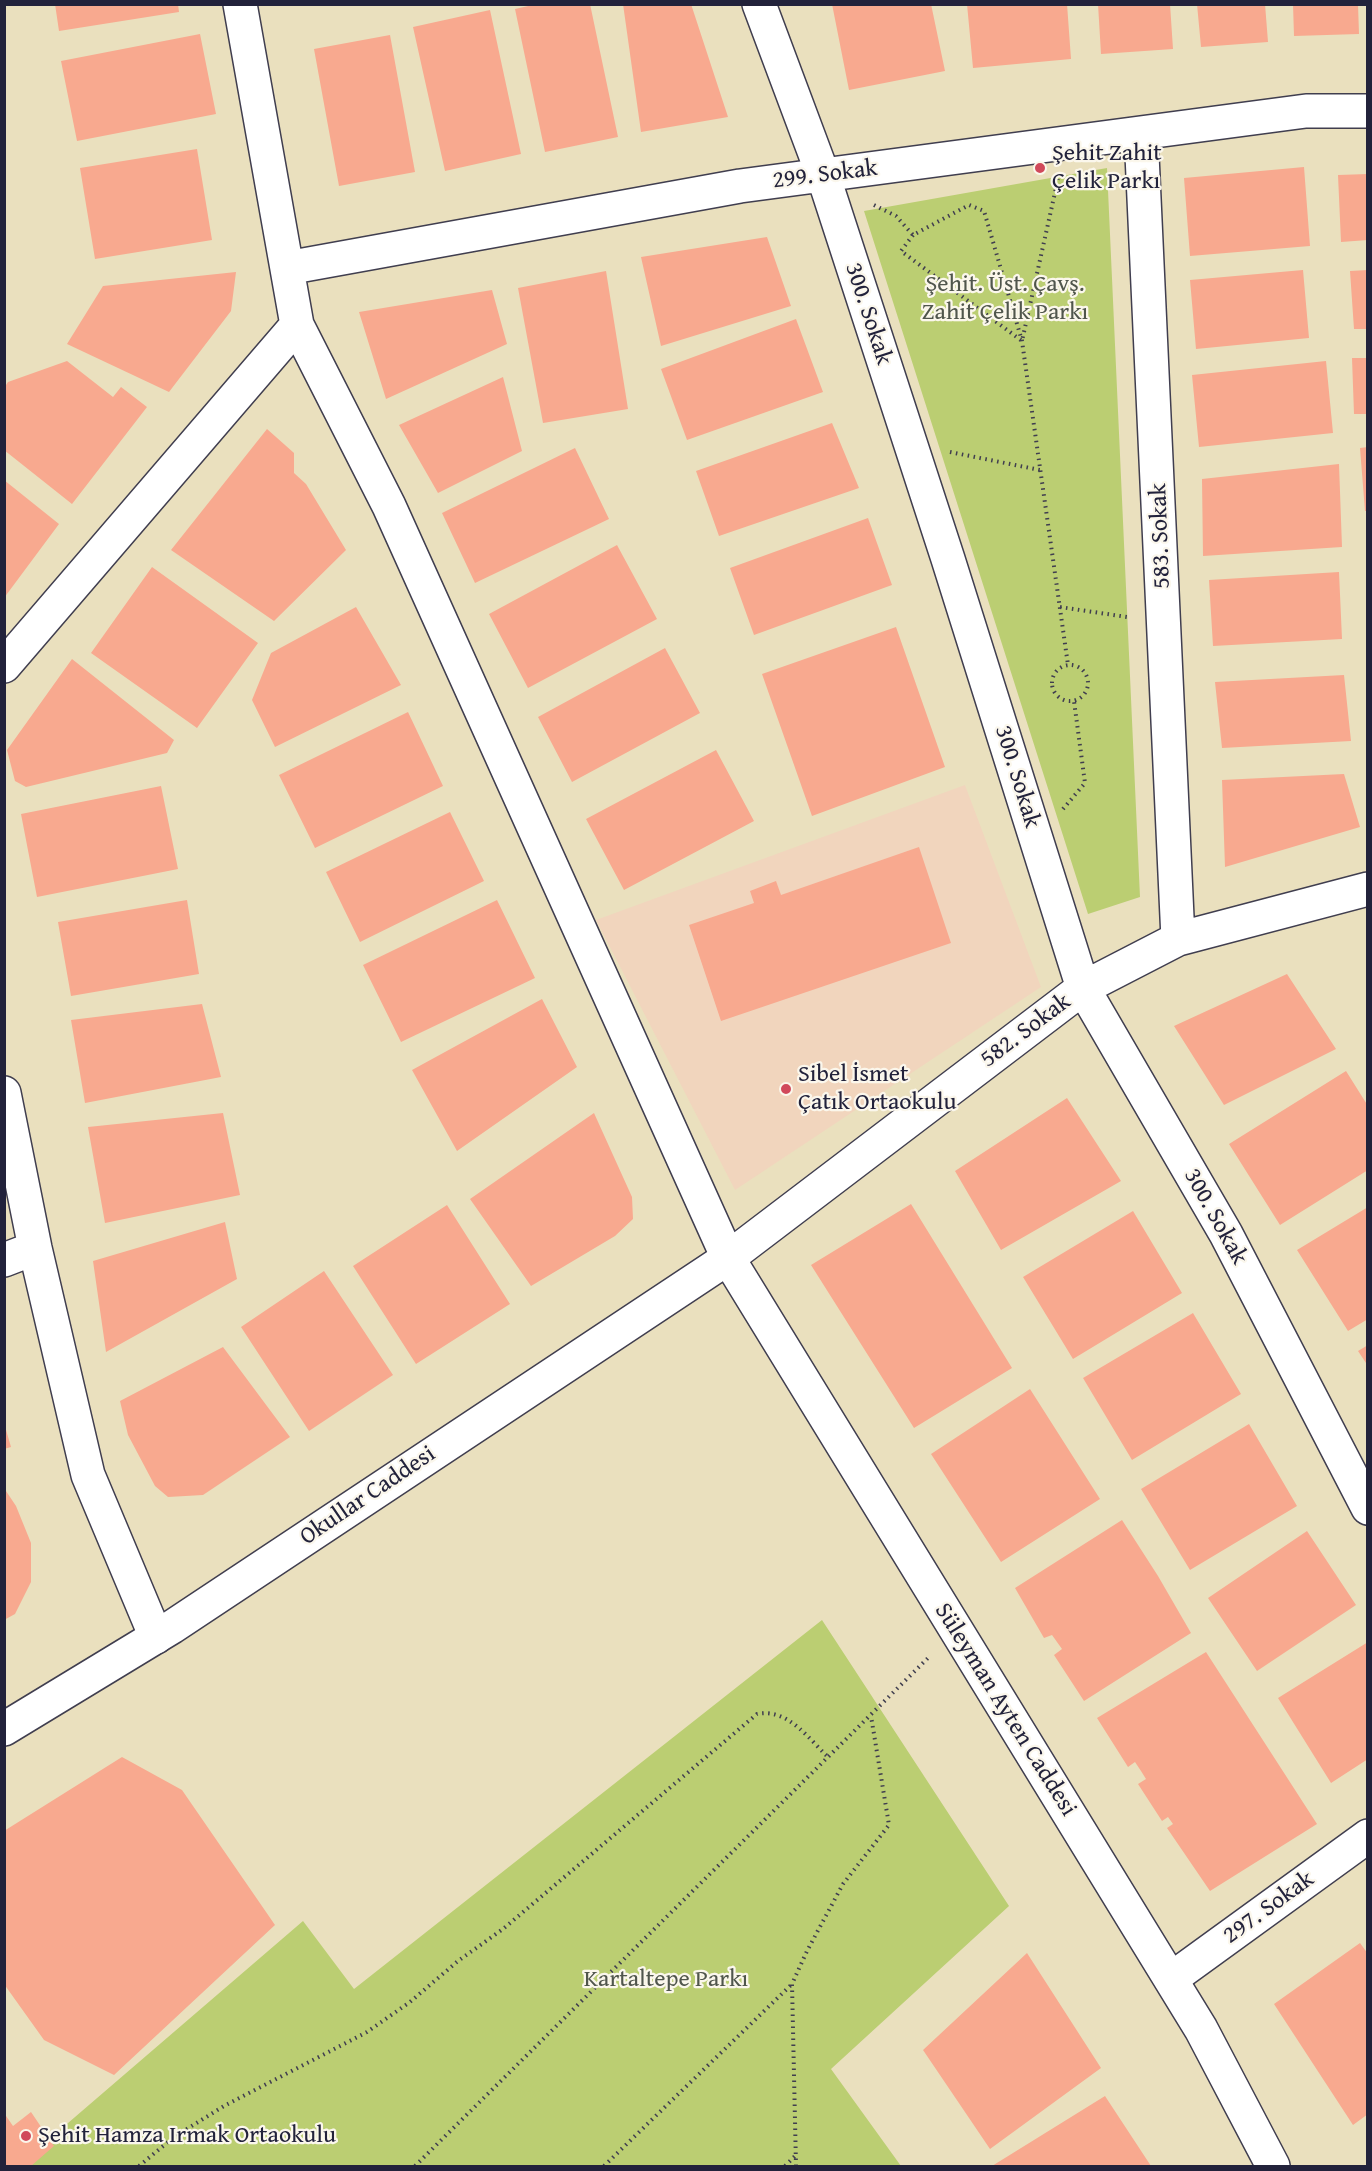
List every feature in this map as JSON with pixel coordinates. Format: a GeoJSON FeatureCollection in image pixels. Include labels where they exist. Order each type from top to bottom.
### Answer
{"type":"FeatureCollection","features":[{"type":"Feature","properties":{"kind":"street","name":"Süleyman Ayten Caddesi"},"geometry":{"type":"LineString","coordinates":[[240,4],[297,325],[394,517],[728,1258],[1171,1979],[1201,2029],[1273,2166]]}},
{"type":"Feature","properties":{"kind":"street","name":"300. Sokak"},"geometry":{"type":"LineString","coordinates":[[759,4],[833,205],[1083,988],[1226,1234],[1368,1508]]}},
{"type":"Feature","properties":{"kind":"street","name":"299. Sokak"},"geometry":{"type":"LineString","coordinates":[[287,268],[740,186],[1306,111],[1368,111]]}},
{"type":"Feature","properties":{"kind":"street","name":"583. Sokak"},"geometry":{"type":"LineString","coordinates":[[1141,133],[1178,939]]}},
{"type":"Feature","properties":{"kind":"street"},"geometry":{"type":"LineString","coordinates":[[4,666],[297,325]]}},
{"type":"Feature","properties":{"kind":"street","name":"582. Sokak"},"geometry":{"type":"LineString","coordinates":[[728,1258],[1083,988],[1178,939],[1368,889]]}},
{"type":"Feature","properties":{"kind":"street"},"geometry":{"type":"LineString","coordinates":[[4,1093],[35,1248],[88,1475],[156,1637]]}},
{"type":"Feature","properties":{"kind":"street"},"geometry":{"type":"LineString","coordinates":[[4,1260],[35,1248]]}},
{"type":"Feature","properties":{"kind":"street","name":"Okullar Caddesi"},"geometry":{"type":"LineString","coordinates":[[4,1729],[156,1637],[728,1258]]}},
{"type":"Feature","properties":{"kind":"street","name":"297. Sokak"},"geometry":{"type":"LineString","coordinates":[[1171,1979],[1368,1836]]}},
{"type":"Feature","properties":{"kind":"path"},"geometry":{"type":"LineString","coordinates":[[1022,342],[1065,144]]}},
{"type":"Feature","properties":{"kind":"path"},"geometry":{"type":"LineString","coordinates":[[833,205],[864,200],[896,216],[913,235]]}},
{"type":"Feature","properties":{"kind":"path"},"geometry":{"type":"LineString","coordinates":[[1022,342],[901,251],[913,235],[969,205],[984,211],[1022,342],[1068,665]]}},
{"type":"Feature","properties":{"kind":"path"},"geometry":{"type":"LineString","coordinates":[[911,444],[1040,470]]}},
{"type":"Feature","properties":{"kind":"path"},"geometry":{"type":"LineString","coordinates":[[1060,607],[1164,622]]}},
{"type":"Feature","properties":{"kind":"path"},"geometry":{"type":"LineString","coordinates":[[1068,665],[1080,668],[1088,677],[1089,684],[1084,695],[1074,701],[1058,696],[1052,686],[1054,674],[1068,665]]}},
{"type":"Feature","properties":{"kind":"path"},"geometry":{"type":"LineString","coordinates":[[1036,839],[1085,783],[1074,701]]}},
{"type":"Feature","properties":{"kind":"path"},"geometry":{"type":"LineString","coordinates":[[415,2166],[956,1630]]}},
{"type":"Feature","properties":{"kind":"path"},"geometry":{"type":"LineString","coordinates":[[139,2166],[174,2137],[214,2112],[367,2032],[410,2002],[458,1961],[502,1929],[757,1714],[776,1713],[792,1722],[828,1757]]}},
{"type":"Feature","properties":{"kind":"path"},"geometry":{"type":"LineString","coordinates":[[604,2166],[792,1984],[843,1884],[889,1825],[871,1715]]}},
{"type":"Feature","properties":{"kind":"path"},"geometry":{"type":"LineString","coordinates":[[792,1984],[796,2166]]}},
{"type":"Feature","properties":{"kind":"path"},"geometry":{"type":"LineString","coordinates":[[785,2166],[796,2156]]}},
{"type":"Feature","properties":{"kind":"shaded area","name":"Sibel İsmet Çatık Ortaokulu"},"geometry":{"type":"Polygon","coordinates":[[[965,785],[1041,987],[735,1190],[596,920],[965,785]]]}},
{"type":"Feature","properties":{"kind":"green space","name":"Şehit. Üst. Çavş. Zahit Çelik Parkı"},"geometry":{"type":"Polygon","coordinates":[[[1107,168],[1140,897],[1088,914],[864,211],[1107,168]]]}},
{"type":"Feature","properties":{"kind":"green space","name":"Kartaltepe Parkı"},"geometry":{"type":"Polygon","coordinates":[[[822,1620],[1009,1906],[831,2069],[901,2166],[18,2166],[303,1921],[354,1989],[822,1620]]]}},
{"type":"Feature","properties":{"kind":"building"},"geometry":{"type":"Polygon","coordinates":[[[55,4],[178,4],[179,12],[59,31],[55,4]]]}},
{"type":"Feature","properties":{"kind":"building"},"geometry":{"type":"Polygon","coordinates":[[[537,4],[590,4],[618,137],[545,152],[515,9],[537,4]]]}},
{"type":"Feature","properties":{"kind":"building"},"geometry":{"type":"Polygon","coordinates":[[[623,4],[691,4],[728,117],[641,132],[623,4]]]}},
{"type":"Feature","properties":{"kind":"building"},"geometry":{"type":"Polygon","coordinates":[[[832,4],[931,4],[945,71],[849,90],[832,4]]]}},
{"type":"Feature","properties":{"kind":"building"},"geometry":{"type":"Polygon","coordinates":[[[967,4],[1067,4],[1071,59],[973,68],[967,4]]]}},
{"type":"Feature","properties":{"kind":"building"},"geometry":{"type":"Polygon","coordinates":[[[1098,4],[1170,4],[1173,49],[1101,54],[1098,4]]]}},
{"type":"Feature","properties":{"kind":"building"},"geometry":{"type":"Polygon","coordinates":[[[1197,4],[1265,4],[1268,42],[1201,47],[1197,4]]]}},
{"type":"Feature","properties":{"kind":"building"},"geometry":{"type":"Polygon","coordinates":[[[1293,4],[1358,4],[1359,34],[1294,36],[1293,4]]]}},
{"type":"Feature","properties":{"kind":"building"},"geometry":{"type":"Polygon","coordinates":[[[490,10],[521,154],[445,171],[413,27],[490,10]]]}},
{"type":"Feature","properties":{"kind":"building"},"geometry":{"type":"Polygon","coordinates":[[[200,34],[216,114],[77,141],[61,61],[200,34]]]}},
{"type":"Feature","properties":{"kind":"building"},"geometry":{"type":"Polygon","coordinates":[[[390,35],[415,172],[339,186],[314,49],[390,35]]]}},
{"type":"Feature","properties":{"kind":"building"},"geometry":{"type":"Polygon","coordinates":[[[197,149],[212,240],[95,259],[80,168],[197,149]]]}},
{"type":"Feature","properties":{"kind":"building"},"geometry":{"type":"Polygon","coordinates":[[[1304,167],[1310,246],[1190,256],[1184,178],[1304,167]]]}},
{"type":"Feature","properties":{"kind":"building"},"geometry":{"type":"Polygon","coordinates":[[[1368,174],[1368,240],[1341,242],[1338,175],[1368,174]]]}},
{"type":"Feature","properties":{"kind":"building"},"geometry":{"type":"Polygon","coordinates":[[[767,237],[791,306],[661,346],[641,257],[767,237]]]}},
{"type":"Feature","properties":{"kind":"building"},"geometry":{"type":"Polygon","coordinates":[[[1303,270],[1309,338],[1196,349],[1190,280],[1303,270]]]}},
{"type":"Feature","properties":{"kind":"building"},"geometry":{"type":"Polygon","coordinates":[[[1368,270],[1368,329],[1354,329],[1350,271],[1368,270]]]}},
{"type":"Feature","properties":{"kind":"building"},"geometry":{"type":"Polygon","coordinates":[[[606,271],[628,409],[543,423],[518,288],[606,271]]]}},
{"type":"Feature","properties":{"kind":"building"},"geometry":{"type":"Polygon","coordinates":[[[236,272],[231,311],[169,392],[67,344],[103,286],[236,272]]]}},
{"type":"Feature","properties":{"kind":"building"},"geometry":{"type":"Polygon","coordinates":[[[492,290],[507,344],[386,399],[359,312],[492,290]]]}},
{"type":"Feature","properties":{"kind":"building"},"geometry":{"type":"Polygon","coordinates":[[[796,319],[823,392],[687,440],[661,369],[796,319]]]}},
{"type":"Feature","properties":{"kind":"building"},"geometry":{"type":"Polygon","coordinates":[[[1352,358],[1368,358],[1368,414],[1354,414],[1352,358]]]}},
{"type":"Feature","properties":{"kind":"building"},"geometry":{"type":"Polygon","coordinates":[[[67,361],[113,397],[121,387],[147,407],[72,504],[4,450],[4,388],[8,382],[67,361]]]}},
{"type":"Feature","properties":{"kind":"building"},"geometry":{"type":"Polygon","coordinates":[[[1326,361],[1333,433],[1199,447],[1192,375],[1326,361]]]}},
{"type":"Feature","properties":{"kind":"building"},"geometry":{"type":"Polygon","coordinates":[[[503,377],[522,451],[438,493],[399,425],[503,377]]]}},
{"type":"Feature","properties":{"kind":"building"},"geometry":{"type":"Polygon","coordinates":[[[832,423],[859,488],[719,536],[696,471],[832,423]]]}},
{"type":"Feature","properties":{"kind":"building"},"geometry":{"type":"Polygon","coordinates":[[[267,429],[294,453],[294,473],[306,484],[346,550],[274,621],[171,550],[267,429]]]}},
{"type":"Feature","properties":{"kind":"building"},"geometry":{"type":"Polygon","coordinates":[[[1368,447],[1368,511],[1365,511],[1360,448],[1368,447]]]}},
{"type":"Feature","properties":{"kind":"building"},"geometry":{"type":"Polygon","coordinates":[[[575,448],[609,519],[475,583],[442,513],[575,448]]]}},
{"type":"Feature","properties":{"kind":"building"},"geometry":{"type":"Polygon","coordinates":[[[1339,464],[1342,547],[1203,556],[1202,479],[1339,464]]]}},
{"type":"Feature","properties":{"kind":"building"},"geometry":{"type":"Polygon","coordinates":[[[4,480],[59,524],[4,598],[4,480]]]}},
{"type":"Feature","properties":{"kind":"building"},"geometry":{"type":"Polygon","coordinates":[[[868,518],[892,585],[754,635],[730,568],[868,518]]]}},
{"type":"Feature","properties":{"kind":"building"},"geometry":{"type":"Polygon","coordinates":[[[617,545],[657,619],[528,688],[489,614],[617,545]]]}},
{"type":"Feature","properties":{"kind":"building"},"geometry":{"type":"Polygon","coordinates":[[[152,567],[258,643],[197,728],[91,653],[152,567]]]}},
{"type":"Feature","properties":{"kind":"building"},"geometry":{"type":"Polygon","coordinates":[[[1339,572],[1342,639],[1213,646],[1209,580],[1339,572]]]}},
{"type":"Feature","properties":{"kind":"building"},"geometry":{"type":"Polygon","coordinates":[[[356,607],[401,685],[275,747],[252,700],[271,653],[356,607]]]}},
{"type":"Feature","properties":{"kind":"building"},"geometry":{"type":"Polygon","coordinates":[[[896,627],[945,767],[812,816],[762,674],[896,627]]]}},
{"type":"Feature","properties":{"kind":"building"},"geometry":{"type":"Polygon","coordinates":[[[665,648],[700,713],[572,782],[538,717],[665,648]]]}},
{"type":"Feature","properties":{"kind":"building"},"geometry":{"type":"Polygon","coordinates":[[[72,659],[174,740],[167,753],[26,787],[15,781],[7,750],[72,659]]]}},
{"type":"Feature","properties":{"kind":"building"},"geometry":{"type":"Polygon","coordinates":[[[1344,675],[1351,741],[1222,748],[1215,682],[1344,675]]]}},
{"type":"Feature","properties":{"kind":"building"},"geometry":{"type":"Polygon","coordinates":[[[408,712],[443,786],[315,848],[279,775],[408,712]]]}},
{"type":"Feature","properties":{"kind":"building"},"geometry":{"type":"Polygon","coordinates":[[[716,750],[754,821],[624,890],[586,819],[716,750]]]}},
{"type":"Feature","properties":{"kind":"building"},"geometry":{"type":"Polygon","coordinates":[[[1344,774],[1360,827],[1225,867],[1222,780],[1344,774]]]}},
{"type":"Feature","properties":{"kind":"building"},"geometry":{"type":"Polygon","coordinates":[[[161,786],[178,869],[37,897],[21,814],[161,786]]]}},
{"type":"Feature","properties":{"kind":"building"},"geometry":{"type":"Polygon","coordinates":[[[450,812],[484,881],[360,942],[326,872],[450,812]]]}},
{"type":"Feature","properties":{"kind":"building"},"geometry":{"type":"Polygon","coordinates":[[[919,847],[951,943],[721,1021],[689,925],[754,903],[750,891],[776,881],[781,895],[919,847]]]}},
{"type":"Feature","properties":{"kind":"building"},"geometry":{"type":"Polygon","coordinates":[[[187,900],[199,974],[71,996],[58,922],[187,900]]]}},
{"type":"Feature","properties":{"kind":"building"},"geometry":{"type":"Polygon","coordinates":[[[497,900],[535,978],[401,1042],[363,965],[497,900]]]}},
{"type":"Feature","properties":{"kind":"building"},"geometry":{"type":"Polygon","coordinates":[[[1287,974],[1336,1049],[1224,1105],[1174,1026],[1287,974]]]}},
{"type":"Feature","properties":{"kind":"building"},"geometry":{"type":"Polygon","coordinates":[[[542,999],[577,1067],[457,1151],[412,1070],[542,999]]]}},
{"type":"Feature","properties":{"kind":"building"},"geometry":{"type":"Polygon","coordinates":[[[202,1004],[221,1077],[85,1103],[71,1020],[202,1004]]]}},
{"type":"Feature","properties":{"kind":"building"},"geometry":{"type":"Polygon","coordinates":[[[1346,1071],[1368,1106],[1368,1170],[1280,1225],[1229,1144],[1346,1071]]]}},
{"type":"Feature","properties":{"kind":"building"},"geometry":{"type":"Polygon","coordinates":[[[1067,1098],[1121,1181],[1001,1250],[955,1171],[1067,1098]]]}},
{"type":"Feature","properties":{"kind":"building"},"geometry":{"type":"Polygon","coordinates":[[[223,1113],[240,1195],[105,1223],[88,1127],[223,1113]]]}},
{"type":"Feature","properties":{"kind":"building"},"geometry":{"type":"Polygon","coordinates":[[[594,1113],[632,1197],[633,1219],[615,1236],[531,1286],[470,1199],[594,1113]]]}},
{"type":"Feature","properties":{"kind":"building"},"geometry":{"type":"Polygon","coordinates":[[[911,1204],[1012,1368],[914,1428],[811,1265],[911,1204]]]}},
{"type":"Feature","properties":{"kind":"building"},"geometry":{"type":"Polygon","coordinates":[[[447,1205],[510,1304],[416,1364],[353,1266],[447,1205]]]}},
{"type":"Feature","properties":{"kind":"building"},"geometry":{"type":"Polygon","coordinates":[[[1368,1207],[1368,1319],[1348,1331],[1297,1250],[1368,1207]]]}},
{"type":"Feature","properties":{"kind":"building"},"geometry":{"type":"Polygon","coordinates":[[[1133,1211],[1182,1293],[1073,1359],[1023,1277],[1133,1211]]]}},
{"type":"Feature","properties":{"kind":"building"},"geometry":{"type":"Polygon","coordinates":[[[225,1222],[237,1279],[106,1352],[93,1261],[225,1222]]]}},
{"type":"Feature","properties":{"kind":"building"},"geometry":{"type":"Polygon","coordinates":[[[324,1271],[393,1375],[309,1431],[241,1327],[324,1271]]]}},
{"type":"Feature","properties":{"kind":"building"},"geometry":{"type":"Polygon","coordinates":[[[1193,1313],[1241,1394],[1132,1460],[1083,1378],[1193,1313]]]}},
{"type":"Feature","properties":{"kind":"building"},"geometry":{"type":"Polygon","coordinates":[[[1368,1345],[1368,1366],[1358,1351],[1368,1345]]]}},
{"type":"Feature","properties":{"kind":"building"},"geometry":{"type":"Polygon","coordinates":[[[223,1347],[290,1437],[203,1495],[168,1497],[155,1486],[128,1435],[120,1401],[223,1347]]]}},
{"type":"Feature","properties":{"kind":"building"},"geometry":{"type":"Polygon","coordinates":[[[1030,1389],[1100,1499],[1001,1562],[931,1454],[1030,1389]]]}},
{"type":"Feature","properties":{"kind":"building"},"geometry":{"type":"Polygon","coordinates":[[[4,1423],[11,1447],[4,1449],[4,1423]]]}},
{"type":"Feature","properties":{"kind":"building"},"geometry":{"type":"Polygon","coordinates":[[[1249,1424],[1297,1506],[1190,1570],[1141,1489],[1249,1424]]]}},
{"type":"Feature","properties":{"kind":"building"},"geometry":{"type":"Polygon","coordinates":[[[4,1488],[16,1506],[31,1543],[31,1582],[15,1614],[4,1620],[4,1488]]]}},
{"type":"Feature","properties":{"kind":"building"},"geometry":{"type":"Polygon","coordinates":[[[1122,1520],[1191,1633],[1084,1701],[1054,1655],[1062,1649],[1052,1635],[1044,1638],[1015,1588],[1122,1520]]]}},
{"type":"Feature","properties":{"kind":"building"},"geometry":{"type":"Polygon","coordinates":[[[1307,1531],[1356,1605],[1257,1671],[1208,1598],[1307,1531]]]}},
{"type":"Feature","properties":{"kind":"building"},"geometry":{"type":"Polygon","coordinates":[[[1368,1642],[1368,1759],[1331,1783],[1278,1698],[1368,1642]]]}},
{"type":"Feature","properties":{"kind":"building"},"geometry":{"type":"Polygon","coordinates":[[[1206,1652],[1317,1824],[1210,1891],[1167,1828],[1173,1824],[1168,1817],[1162,1821],[1138,1784],[1146,1779],[1141,1771],[1135,1762],[1128,1767],[1097,1718],[1206,1652]]]}},
{"type":"Feature","properties":{"kind":"building"},"geometry":{"type":"Polygon","coordinates":[[[122,1757],[182,1790],[275,1925],[114,2075],[44,2040],[4,1984],[4,1831],[122,1757]]]}},
{"type":"Feature","properties":{"kind":"building"},"geometry":{"type":"Polygon","coordinates":[[[1360,1943],[1368,1954],[1368,2114],[1353,2125],[1274,2004],[1360,1943]]]}},
{"type":"Feature","properties":{"kind":"building"},"geometry":{"type":"Polygon","coordinates":[[[1027,1953],[1101,2068],[990,2149],[923,2050],[1027,1953]]]}},
{"type":"Feature","properties":{"kind":"building"},"geometry":{"type":"Polygon","coordinates":[[[1105,2096],[1151,2166],[992,2166],[1105,2096]]]}},
{"type":"Feature","properties":{"kind":"building","name":"Şehit Hamza Irmak Ortaokulu"},"geometry":{"type":"Polygon","coordinates":[[[31,2112],[54,2146],[31,2166],[4,2166],[4,2113],[13,2126],[31,2112]]]}},
{"type":"Feature","properties":{"kind":"place","name":"Şehit Zahit Çelik Parkı"},"geometry":{"type":"Point","coordinates":[1040,168]}},
{"type":"Feature","properties":{"kind":"place","name":"Sibel İsmet Çatık Ortaokulu"},"geometry":{"type":"Point","coordinates":[786,1089]}},
{"type":"Feature","properties":{"kind":"place","name":"Şehit Hamza Irmak Ortaokulu"},"geometry":{"type":"Point","coordinates":[26,2136]}}]}
